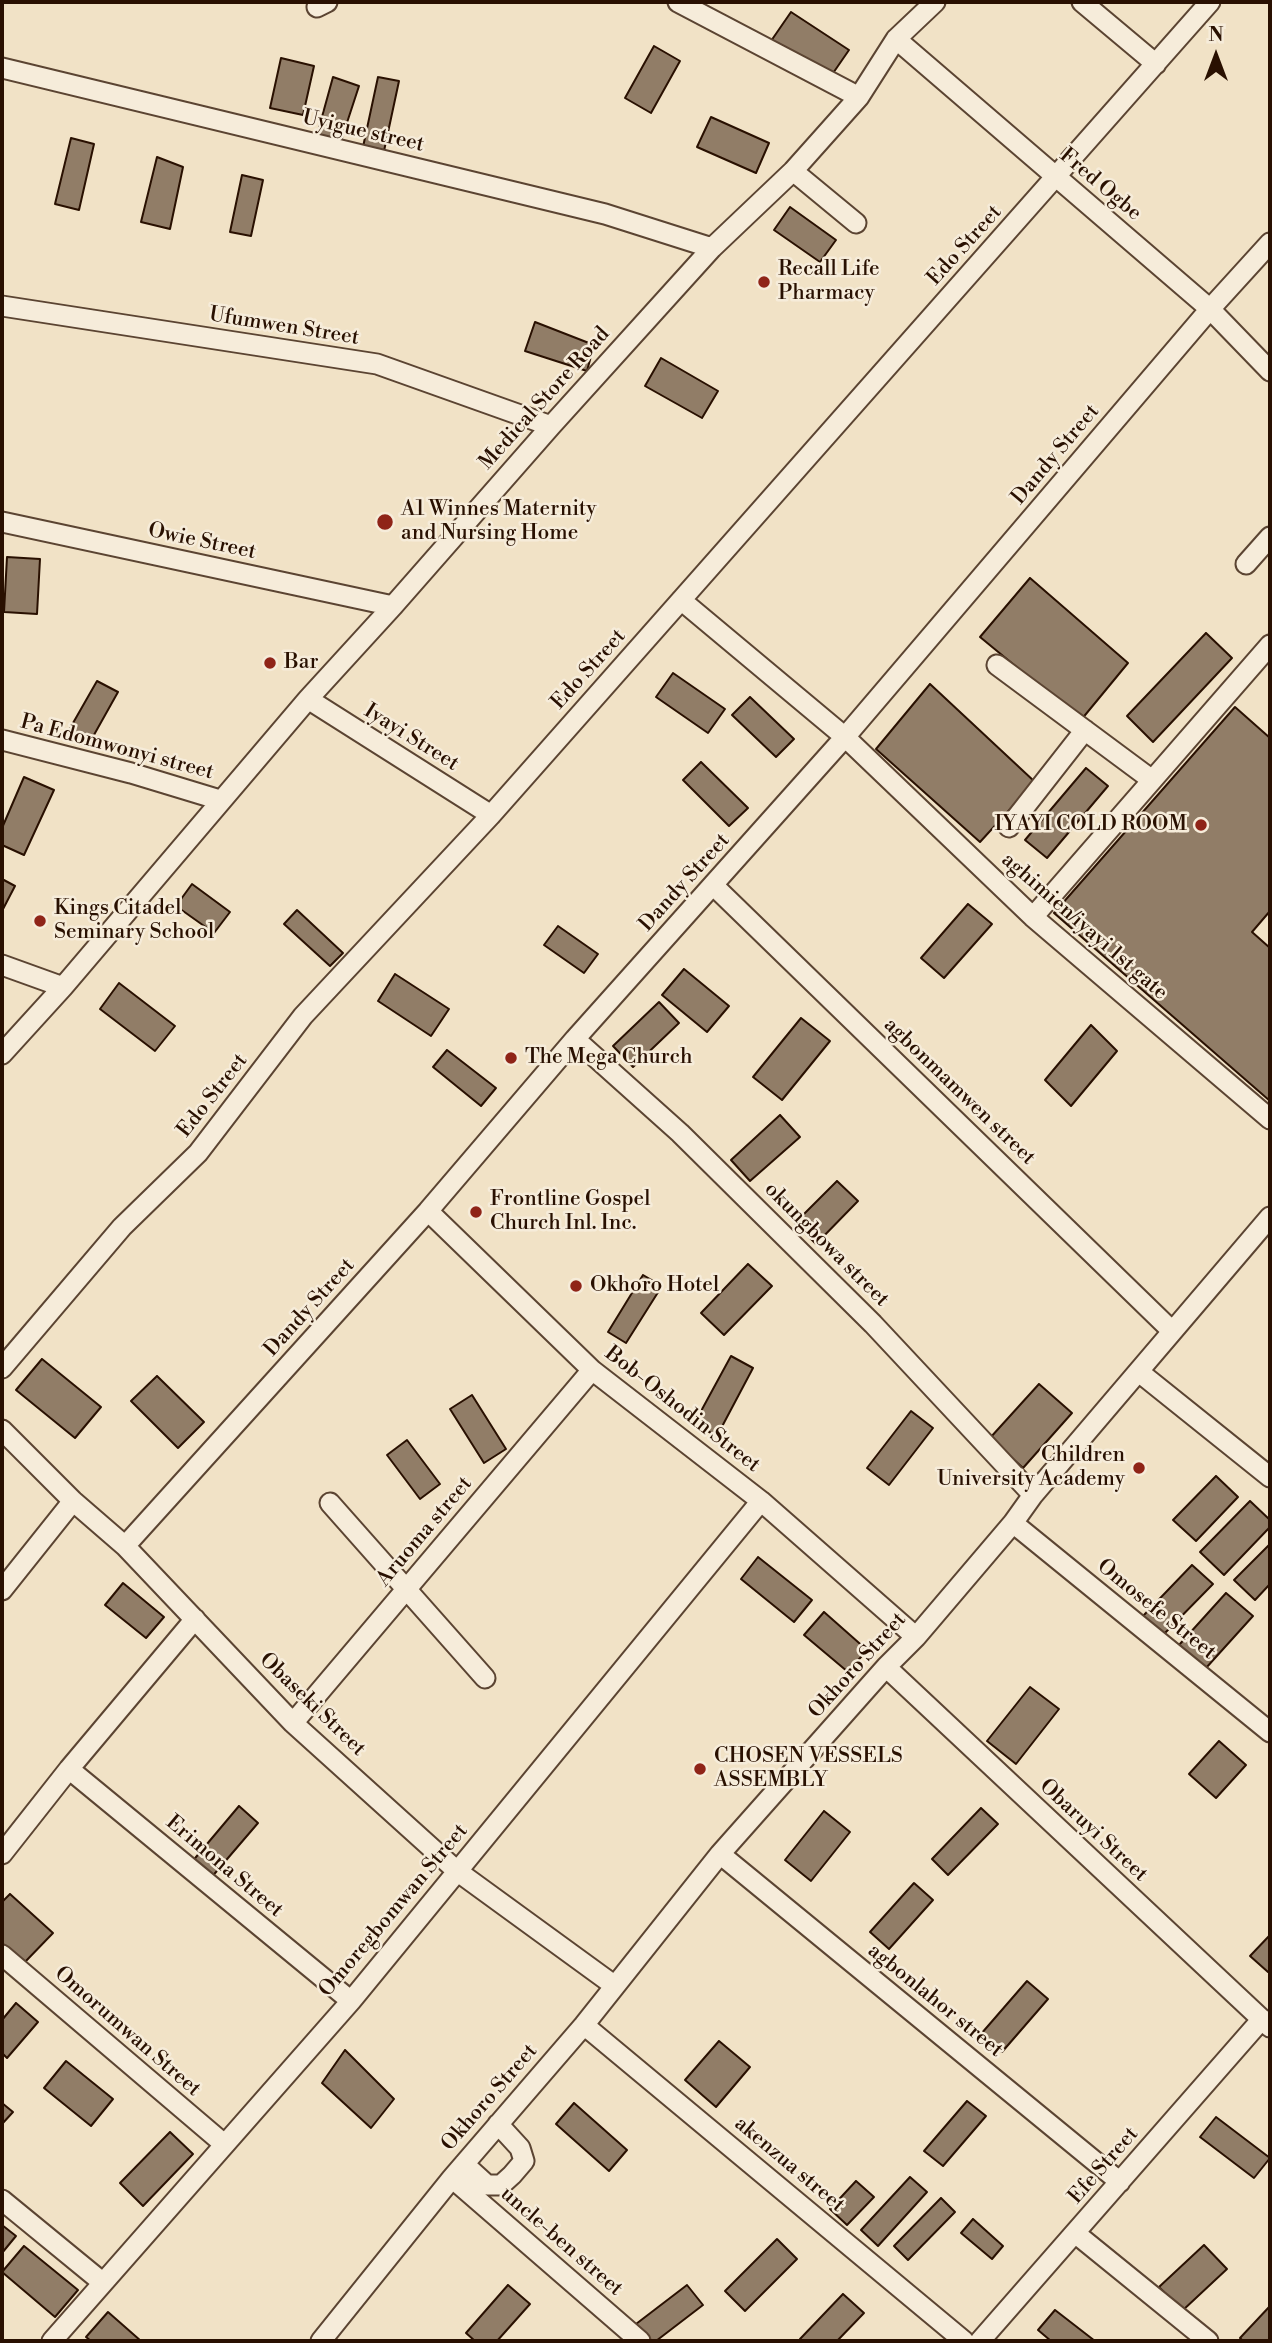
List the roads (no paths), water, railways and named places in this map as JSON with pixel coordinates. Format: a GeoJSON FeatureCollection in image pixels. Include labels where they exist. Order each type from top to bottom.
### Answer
{"type":"FeatureCollection","features":[{"type":"Feature","properties":{"kind":"street"},"geometry":{"type":"LineString","coordinates":[[678,2],[859,97]]}},
{"type":"Feature","properties":{"kind":"street","name":"Medical Store Road"},"geometry":{"type":"LineString","coordinates":[[2,1054],[63,987],[308,699],[712,248],[793,171],[859,97],[896,39],[935,2]]}},
{"type":"Feature","properties":{"kind":"street"},"geometry":{"type":"LineString","coordinates":[[1082,2],[1156,64]]}},
{"type":"Feature","properties":{"kind":"street","name":"Edo Street"},"geometry":{"type":"LineString","coordinates":[[2,1368],[122,1227],[198,1153],[303,1016],[491,815],[1210,2]]}},
{"type":"Feature","properties":{"kind":"street","name":"Fred Ogbe"},"geometry":{"type":"LineString","coordinates":[[896,39],[1210,309],[1270,371]]}},
{"type":"Feature","properties":{"kind":"street","name":"Uyigue street"},"geometry":{"type":"LineString","coordinates":[[2,68],[606,214],[712,248]]}},
{"type":"Feature","properties":{"kind":"street"},"geometry":{"type":"LineString","coordinates":[[793,171],[856,223]]}},
{"type":"Feature","properties":{"kind":"street","name":"Dandy Street"},"geometry":{"type":"LineString","coordinates":[[125,1546],[428,1211],[575,1039],[845,737],[1210,309],[1270,243]]}},
{"type":"Feature","properties":{"kind":"street","name":"Ufumwen Street"},"geometry":{"type":"LineString","coordinates":[[2,306],[377,364],[551,426]]}},
{"type":"Feature","properties":{"kind":"street","name":"Owie Street"},"geometry":{"type":"LineString","coordinates":[[2,522],[393,606]]}},
{"type":"Feature","properties":{"kind":"street"},"geometry":{"type":"LineString","coordinates":[[1246,564],[1270,537]]}},
{"type":"Feature","properties":{"kind":"street","name":"aghimien/iyayi 1st gate"},"geometry":{"type":"LineString","coordinates":[[681,600],[845,737],[1034,917],[1270,1119]]}},
{"type":"Feature","properties":{"kind":"street"},"geometry":{"type":"LineString","coordinates":[[1034,917],[1270,645]]}},
{"type":"Feature","properties":{"kind":"street"},"geometry":{"type":"LineString","coordinates":[[997,665],[1152,780]]}},
{"type":"Feature","properties":{"kind":"street","name":"Iyayi Street"},"geometry":{"type":"LineString","coordinates":[[308,699],[491,815]]}},
{"type":"Feature","properties":{"kind":"street"},"geometry":{"type":"LineString","coordinates":[[1009,827],[1085,730]]}},
{"type":"Feature","properties":{"kind":"street","name":"Pa Edomwonyi street"},"geometry":{"type":"LineString","coordinates":[[2,740],[131,772],[220,800]]}},
{"type":"Feature","properties":{"kind":"street","name":"agbonmamwen street"},"geometry":{"type":"LineString","coordinates":[[714,886],[1172,1331]]}},
{"type":"Feature","properties":{"kind":"street"},"geometry":{"type":"LineString","coordinates":[[2,965],[63,987]]}},
{"type":"Feature","properties":{"kind":"street","name":"okungbowa street"},"geometry":{"type":"LineString","coordinates":[[575,1039],[680,1133],[844,1295],[1033,1495]]}},
{"type":"Feature","properties":{"kind":"street","name":"Bob-Oshodin Street"},"geometry":{"type":"LineString","coordinates":[[428,1211],[592,1370],[761,1501],[916,1637]]}},
{"type":"Feature","properties":{"kind":"street","name":"Okhoro Street"},"geometry":{"type":"LineString","coordinates":[[321,2341],[458,2171],[584,2025],[720,1854],[886,1667],[916,1637],[1270,1217]]}},
{"type":"Feature","properties":{"kind":"street","name":"Aruoma street"},"geometry":{"type":"LineString","coordinates":[[293,1723],[592,1370]]}},
{"type":"Feature","properties":{"kind":"street"},"geometry":{"type":"LineString","coordinates":[[1139,1372],[1270,1477]]}},
{"type":"Feature","properties":{"kind":"street","name":"Obaseki Street"},"geometry":{"type":"LineString","coordinates":[[2,1430],[73,1501],[125,1546],[293,1723],[457,1871],[615,1986]]}},
{"type":"Feature","properties":{"kind":"street"},"geometry":{"type":"LineString","coordinates":[[2,1590],[73,1501]]}},
{"type":"Feature","properties":{"kind":"street","name":"Omoregbomwan Street"},"geometry":{"type":"LineString","coordinates":[[52,2341],[351,2001],[761,1501]]}},
{"type":"Feature","properties":{"kind":"street"},"geometry":{"type":"LineString","coordinates":[[330,1503],[485,1678]]}},
{"type":"Feature","properties":{"kind":"street","name":"Omosefe Street"},"geometry":{"type":"LineString","coordinates":[[1013,1523],[1270,1732]]}},
{"type":"Feature","properties":{"kind":"street"},"geometry":{"type":"LineString","coordinates":[[2,1854],[69,1769],[195,1619]]}},
{"type":"Feature","properties":{"kind":"street","name":"Obaruyi Street"},"geometry":{"type":"LineString","coordinates":[[886,1667],[1266,2023]]}},
{"type":"Feature","properties":{"kind":"street","name":"Erimona Street"},"geometry":{"type":"LineString","coordinates":[[69,1769],[351,2001]]}},
{"type":"Feature","properties":{"kind":"street","name":"agbonlahor street"},"geometry":{"type":"LineString","coordinates":[[720,1854],[1120,2182]]}},
{"type":"Feature","properties":{"kind":"street","name":"Omorumwan Street"},"geometry":{"type":"LineString","coordinates":[[2,1955],[224,2144]]}},
{"type":"Feature","properties":{"kind":"street","name":"Efe Street"},"geometry":{"type":"LineString","coordinates":[[980,2341],[1120,2182],[1266,2023]]}},
{"type":"Feature","properties":{"kind":"street","name":"akenzua street"},"geometry":{"type":"LineString","coordinates":[[584,2025],[964,2341]]}},
{"type":"Feature","properties":{"kind":"street"},"geometry":{"type":"LineString","coordinates":[[458,2171],[487,2185],[501,2185],[524,2161],[520,2148],[498,2124]]}},
{"type":"Feature","properties":{"kind":"street","name":"uncle-ben street"},"geometry":{"type":"LineString","coordinates":[[458,2171],[640,2341]]}},
{"type":"Feature","properties":{"kind":"street"},"geometry":{"type":"LineString","coordinates":[[2,2200],[102,2282]]}},
{"type":"Feature","properties":{"kind":"street"},"geometry":{"type":"LineString","coordinates":[[1075,2233],[1208,2341]]}},
{"type":"Feature","properties":{"kind":"place","name":"Recall Life Pharmacy"},"geometry":{"type":"Point","coordinates":[764,282]}},
{"type":"Feature","properties":{"kind":"place","name":"A1 Winnes Maternity and Nursing Home"},"geometry":{"type":"Point","coordinates":[385,522]}},
{"type":"Feature","properties":{"kind":"place","name":"Bar"},"geometry":{"type":"Point","coordinates":[270,663]}},
{"type":"Feature","properties":{"kind":"place","name":"IYAYI COLD ROOM"},"geometry":{"type":"Point","coordinates":[1201,825]}},
{"type":"Feature","properties":{"kind":"place","name":"Kings Citadel Seminary School"},"geometry":{"type":"Point","coordinates":[40,921]}},
{"type":"Feature","properties":{"kind":"place","name":"The Mega Church"},"geometry":{"type":"Point","coordinates":[511,1058]}},
{"type":"Feature","properties":{"kind":"place","name":"Frontline Gospel Church Inl. Inc."},"geometry":{"type":"Point","coordinates":[476,1212]}},
{"type":"Feature","properties":{"kind":"place","name":"Okhoro Hotel"},"geometry":{"type":"Point","coordinates":[576,1286]}},
{"type":"Feature","properties":{"kind":"place","name":"Children University Academy"},"geometry":{"type":"Point","coordinates":[1139,1468]}},
{"type":"Feature","properties":{"kind":"place","name":"CHOSEN VESSELS ASSEMBLY"},"geometry":{"type":"Point","coordinates":[700,1769]}}]}
